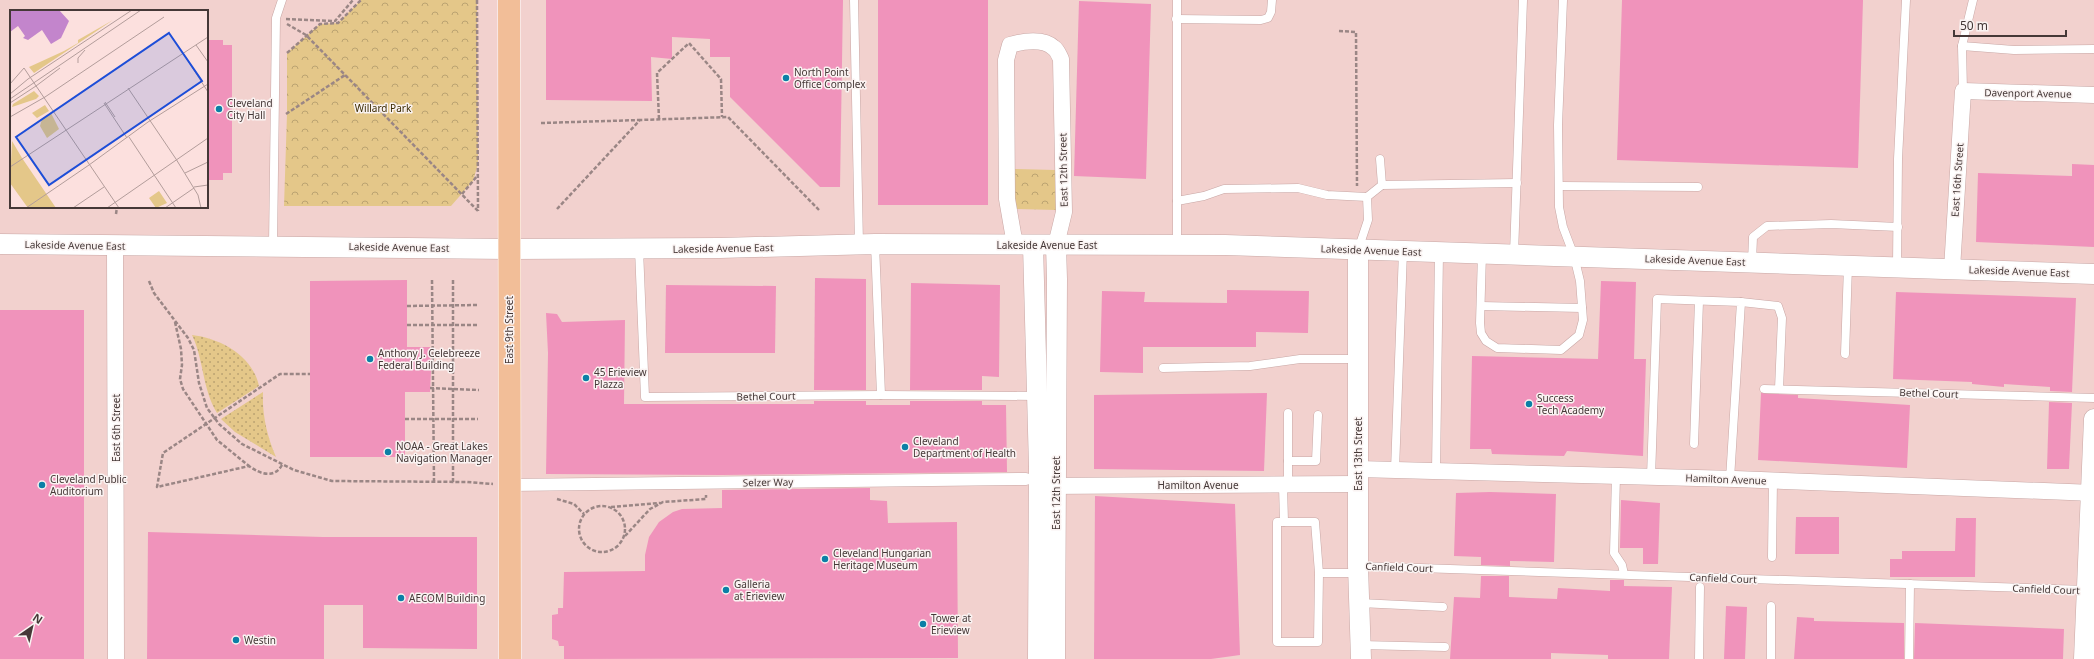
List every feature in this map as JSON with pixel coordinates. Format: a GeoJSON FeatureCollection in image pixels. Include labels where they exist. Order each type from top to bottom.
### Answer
{"type":"FeatureCollection","features":[{"type":"Feature","properties":{"kind":"main road","name":"East 9th Street"},"geometry":{"type":"LineString","coordinates":[[509,0],[510,659]]}},
{"type":"Feature","properties":{"kind":"street","name":"East 12th Street"},"geometry":{"type":"LineString","coordinates":[[1038,659],[1040,483],[1058,279],[1056,245],[1064,212],[1061,59],[1055,48],[1047,43],[1022,42],[1010,45],[1006,62],[1007,199],[1024,245],[1036,396],[1040,483],[1055,659]]}},
{"type":"Feature","properties":{"kind":"street","name":"Davenport Avenue"},"geometry":{"type":"LineString","coordinates":[[1963,91],[2094,95]]}},
{"type":"Feature","properties":{"kind":"street","name":"East 16th Street"},"geometry":{"type":"LineString","coordinates":[[1952,269],[1963,91]]}},
{"type":"Feature","properties":{"kind":"street","name":"Lakeside Avenue East"},"geometry":{"type":"LineString","coordinates":[[0,244],[274,245],[509,249],[867,244],[1225,245],[2094,274]]}},
{"type":"Feature","properties":{"kind":"street","name":"East 6th Street"},"geometry":{"type":"LineString","coordinates":[[115,245],[116,659]]}},
{"type":"Feature","properties":{"kind":"street","name":"East 13th Street"},"geometry":{"type":"LineString","coordinates":[[1358,250],[1358,570],[1361,652]]}},
{"type":"Feature","properties":{"kind":"street"},"geometry":{"type":"LineString","coordinates":[[2084,659],[2093,493],[2094,419]]}},
{"type":"Feature","properties":{"kind":"street","name":"Hamilton Avenue"},"geometry":{"type":"LineString","coordinates":[[1040,483],[1285,485],[1358,477],[1395,470],[1773,480],[2093,493]]}},
{"type":"Feature","properties":{"kind":"street","name":"Selzer Way"},"geometry":{"type":"LineString","coordinates":[[509,485],[707,482],[1040,483]]}},
{"type":"Feature","properties":{"kind":"lane"},"geometry":{"type":"LineString","coordinates":[[274,245],[276,18],[282,0]]}},
{"type":"Feature","properties":{"kind":"lane"},"geometry":{"type":"LineString","coordinates":[[854,0],[867,244],[881,395]]}},
{"type":"Feature","properties":{"kind":"lane"},"geometry":{"type":"LineString","coordinates":[[1176,0],[1177,245]]}},
{"type":"Feature","properties":{"kind":"lane"},"geometry":{"type":"LineString","coordinates":[[1176,19],[1261,20],[1268,18],[1272,12],[1272,0]]}},
{"type":"Feature","properties":{"kind":"lane"},"geometry":{"type":"LineString","coordinates":[[1514,254],[1523,0]]}},
{"type":"Feature","properties":{"kind":"lane"},"geometry":{"type":"LineString","coordinates":[[1482,253],[1481,332],[1486,341],[1497,348],[1561,350],[1579,335],[1583,320],[1580,282],[1574,256],[1560,217],[1558,125],[1562,0]]}},
{"type":"Feature","properties":{"kind":"lane"},"geometry":{"type":"LineString","coordinates":[[1897,267],[1898,159],[1906,0]]}},
{"type":"Feature","properties":{"kind":"lane"},"geometry":{"type":"LineString","coordinates":[[1963,91],[1962,46],[1973,0]]}},
{"type":"Feature","properties":{"kind":"lane"},"geometry":{"type":"LineString","coordinates":[[1962,46],[2014,50],[2094,49]]}},
{"type":"Feature","properties":{"kind":"lane"},"geometry":{"type":"LineString","coordinates":[[1380,159],[1382,185]]}},
{"type":"Feature","properties":{"kind":"lane"},"geometry":{"type":"LineString","coordinates":[[1177,201],[1204,196],[1224,189],[1298,188],[1326,195],[1368,197],[1382,185],[1517,183]]}},
{"type":"Feature","properties":{"kind":"lane"},"geometry":{"type":"LineString","coordinates":[[1560,186],[1698,187]]}},
{"type":"Feature","properties":{"kind":"lane"},"geometry":{"type":"LineString","coordinates":[[1358,250],[1368,220],[1368,197]]}},
{"type":"Feature","properties":{"kind":"lane"},"geometry":{"type":"LineString","coordinates":[[1752,262],[1753,237],[1766,226],[1831,224],[1898,227]]}},
{"type":"Feature","properties":{"kind":"lane","name":"Bethel Court"},"geometry":{"type":"LineString","coordinates":[[639,248],[645,397],[881,395],[1036,396]]}},
{"type":"Feature","properties":{"kind":"lane"},"geometry":{"type":"LineString","coordinates":[[1395,470],[1403,251]]}},
{"type":"Feature","properties":{"kind":"lane"},"geometry":{"type":"LineString","coordinates":[[1436,471],[1439,252]]}},
{"type":"Feature","properties":{"kind":"lane"},"geometry":{"type":"LineString","coordinates":[[1845,354],[1848,266]]}},
{"type":"Feature","properties":{"kind":"lane"},"geometry":{"type":"LineString","coordinates":[[1651,476],[1657,299],[1741,302],[1778,306],[1782,318],[1779,389]]}},
{"type":"Feature","properties":{"kind":"lane"},"geometry":{"type":"LineString","coordinates":[[1694,444],[1699,301]]}},
{"type":"Feature","properties":{"kind":"lane"},"geometry":{"type":"LineString","coordinates":[[1730,479],[1741,302]]}},
{"type":"Feature","properties":{"kind":"lane"},"geometry":{"type":"LineString","coordinates":[[1481,306],[1582,308]]}},
{"type":"Feature","properties":{"kind":"lane"},"geometry":{"type":"LineString","coordinates":[[1163,368],[1250,366],[1300,359],[1358,359]]}},
{"type":"Feature","properties":{"kind":"lane","name":"Bethel Court"},"geometry":{"type":"LineString","coordinates":[[1764,389],[2094,398]]}},
{"type":"Feature","properties":{"kind":"lane"},"geometry":{"type":"LineString","coordinates":[[1284,522],[1285,485],[1288,461],[1288,413]]}},
{"type":"Feature","properties":{"kind":"lane"},"geometry":{"type":"LineString","coordinates":[[1288,461],[1316,461],[1318,415]]}},
{"type":"Feature","properties":{"kind":"lane"},"geometry":{"type":"LineString","coordinates":[[1616,476],[1614,553],[1622,565],[1624,574]]}},
{"type":"Feature","properties":{"kind":"lane"},"geometry":{"type":"LineString","coordinates":[[1772,557],[1773,480]]}},
{"type":"Feature","properties":{"kind":"lane"},"geometry":{"type":"LineString","coordinates":[[1277,522],[1315,522],[1319,573],[1318,642],[1277,642],[1277,522]]}},
{"type":"Feature","properties":{"kind":"lane","name":"Canfield Court"},"geometry":{"type":"LineString","coordinates":[[1319,573],[1358,570],[1624,574],[2087,590]]}},
{"type":"Feature","properties":{"kind":"lane"},"geometry":{"type":"LineString","coordinates":[[1909,659],[1910,584]]}},
{"type":"Feature","properties":{"kind":"lane"},"geometry":{"type":"LineString","coordinates":[[1699,659],[1700,587]]}},
{"type":"Feature","properties":{"kind":"lane"},"geometry":{"type":"LineString","coordinates":[[1359,603],[1443,607]]}},
{"type":"Feature","properties":{"kind":"lane"},"geometry":{"type":"LineString","coordinates":[[1771,606],[1771,659]]}},
{"type":"Feature","properties":{"kind":"lane"},"geometry":{"type":"LineString","coordinates":[[1361,652],[1445,647]]}},
{"type":"Feature","properties":{"kind":"path"},"geometry":{"type":"LineString","coordinates":[[276,18],[336,21],[353,0]]}},
{"type":"Feature","properties":{"kind":"path"},"geometry":{"type":"LineString","coordinates":[[287,60],[286,53],[306,35],[320,24],[338,23],[361,0]]}},
{"type":"Feature","properties":{"kind":"path"},"geometry":{"type":"LineString","coordinates":[[276,18],[306,35],[478,212],[477,0]]}},
{"type":"Feature","properties":{"kind":"path"},"geometry":{"type":"LineString","coordinates":[[1339,31],[1356,32],[1356,190]]}},
{"type":"Feature","properties":{"kind":"path"},"geometry":{"type":"LineString","coordinates":[[659,119],[657,73],[689,43],[721,79],[722,117]]}},
{"type":"Feature","properties":{"kind":"path"},"geometry":{"type":"LineString","coordinates":[[287,106],[287,114],[345,75]]}},
{"type":"Feature","properties":{"kind":"path"},"geometry":{"type":"LineString","coordinates":[[540,123],[728,117],[819,210]]}},
{"type":"Feature","properties":{"kind":"path"},"geometry":{"type":"LineString","coordinates":[[557,209],[640,120]]}},
{"type":"Feature","properties":{"kind":"path"},"geometry":{"type":"LineString","coordinates":[[462,194],[478,174]]}},
{"type":"Feature","properties":{"kind":"path"},"geometry":{"type":"LineString","coordinates":[[116,214],[117,208]]}},
{"type":"Feature","properties":{"kind":"path"},"geometry":{"type":"LineString","coordinates":[[432,280],[434,481]]}},
{"type":"Feature","properties":{"kind":"path"},"geometry":{"type":"LineString","coordinates":[[453,280],[453,482]]}},
{"type":"Feature","properties":{"kind":"path"},"geometry":{"type":"LineString","coordinates":[[149,281],[154,293],[188,338],[194,350],[199,383],[205,402],[215,419],[242,444],[303,474],[332,481],[434,481],[509,485]]}},
{"type":"Feature","properties":{"kind":"path"},"geometry":{"type":"LineString","coordinates":[[407,306],[479,305]]}},
{"type":"Feature","properties":{"kind":"path"},"geometry":{"type":"LineString","coordinates":[[175,320],[182,360],[180,379],[181,386],[221,445],[257,471],[267,474],[278,472],[282,465]]}},
{"type":"Feature","properties":{"kind":"path"},"geometry":{"type":"LineString","coordinates":[[407,325],[478,325]]}},
{"type":"Feature","properties":{"kind":"path"},"geometry":{"type":"LineString","coordinates":[[432,353],[478,355]]}},
{"type":"Feature","properties":{"kind":"path"},"geometry":{"type":"LineString","coordinates":[[250,466],[157,487],[163,453],[280,374],[310,374]]}},
{"type":"Feature","properties":{"kind":"path"},"geometry":{"type":"LineString","coordinates":[[432,388],[478,390]]}},
{"type":"Feature","properties":{"kind":"path"},"geometry":{"type":"LineString","coordinates":[[405,419],[478,419]]}},
{"type":"Feature","properties":{"kind":"path"},"geometry":{"type":"LineString","coordinates":[[663,502],[650,509],[624,537],[620,544],[606,552],[598,552],[590,549],[580,537],[580,521],[584,514],[597,506],[611,507],[663,502],[706,499],[707,482]]}},
{"type":"Feature","properties":{"kind":"path"},"geometry":{"type":"LineString","coordinates":[[549,498],[557,498],[574,504],[584,514]]}},
{"type":"Feature","properties":{"kind":"path"},"geometry":{"type":"LineString","coordinates":[[611,507],[622,516],[626,530],[624,537]]}},
{"type":"Feature","properties":{"kind":"shaded area"},"geometry":{"type":"Polygon","coordinates":[[[0,0],[2094,0],[2094,659],[0,659],[0,0]]]}},
{"type":"Feature","properties":{"kind":"green space","name":"Willard Park"},"geometry":{"type":"Polygon","coordinates":[[[361,0],[477,0],[478,164],[473,181],[451,206],[284,206],[287,53],[320,24],[338,23],[361,0]]]}},
{"type":"Feature","properties":{"kind":"green space"},"geometry":{"type":"Polygon","coordinates":[[[1013,169],[1056,170],[1056,210],[1012,209],[1013,169]]]}},
{"type":"Feature","properties":{"kind":"green space"},"geometry":{"type":"Polygon","coordinates":[[[192,335],[213,340],[234,350],[243,357],[250,366],[256,375],[259,386],[217,413],[208,394],[199,354],[192,335]]]}},
{"type":"Feature","properties":{"kind":"green space"},"geometry":{"type":"Polygon","coordinates":[[[263,392],[263,409],[266,425],[276,457],[235,432],[221,419],[263,392]]]}},
{"type":"Feature","properties":{"kind":"building","name":"North Point Office Complex"},"geometry":{"type":"Polygon","coordinates":[[[546,0],[843,0],[840,187],[820,187],[730,97],[730,57],[710,57],[710,39],[672,37],[672,59],[651,57],[652,101],[546,100],[546,0]]]}},
{"type":"Feature","properties":{"kind":"building"},"geometry":{"type":"Polygon","coordinates":[[[878,0],[988,0],[988,205],[878,205],[878,0]]]}},
{"type":"Feature","properties":{"kind":"building"},"geometry":{"type":"Polygon","coordinates":[[[1622,0],[1863,0],[1858,168],[1617,160],[1622,0]]]}},
{"type":"Feature","properties":{"kind":"building"},"geometry":{"type":"Polygon","coordinates":[[[1079,1],[1151,4],[1146,179],[1074,176],[1079,1]]]}},
{"type":"Feature","properties":{"kind":"building","name":"Cleveland City Hall"},"geometry":{"type":"Polygon","coordinates":[[[208,40],[223,40],[223,45],[232,45],[232,173],[223,173],[223,180],[208,180],[208,40]]]}},
{"type":"Feature","properties":{"kind":"building"},"geometry":{"type":"Polygon","coordinates":[[[2072,164],[2094,165],[2094,247],[1976,242],[1978,173],[2072,176],[2072,164]]]}},
{"type":"Feature","properties":{"kind":"building"},"geometry":{"type":"Polygon","coordinates":[[[815,278],[866,279],[866,390],[814,390],[815,278]]]}},
{"type":"Feature","properties":{"kind":"building","name":"Anthony J. Celebreeze Federal Building"},"geometry":{"type":"Polygon","coordinates":[[[407,280],[407,347],[430,347],[431,371],[430,392],[405,392],[405,457],[310,457],[310,281],[407,280]]]}},
{"type":"Feature","properties":{"kind":"building"},"geometry":{"type":"Polygon","coordinates":[[[1601,281],[1636,282],[1634,359],[1646,359],[1643,456],[1567,451],[1564,456],[1492,454],[1491,449],[1470,449],[1472,356],[1598,359],[1601,281]]]}},
{"type":"Feature","properties":{"kind":"building"},"geometry":{"type":"Polygon","coordinates":[[[911,283],[1000,285],[999,377],[982,376],[982,390],[910,390],[911,283]]]}},
{"type":"Feature","properties":{"kind":"building"},"geometry":{"type":"Polygon","coordinates":[[[666,285],[776,286],[775,353],[665,353],[666,285]]]}},
{"type":"Feature","properties":{"kind":"building"},"geometry":{"type":"Polygon","coordinates":[[[1227,290],[1309,291],[1308,333],[1256,332],[1256,347],[1143,347],[1143,373],[1100,372],[1102,291],[1145,292],[1144,302],[1227,303],[1227,290]]]}},
{"type":"Feature","properties":{"kind":"building"},"geometry":{"type":"Polygon","coordinates":[[[1896,292],[2076,298],[2072,392],[2050,391],[2050,387],[2004,384],[2004,387],[1972,384],[1972,382],[1893,379],[1896,292]]]}},
{"type":"Feature","properties":{"kind":"building","name":"Cleveland Public Auditorium"},"geometry":{"type":"Polygon","coordinates":[[[0,310],[84,310],[84,659],[0,659],[0,310]]]}},
{"type":"Feature","properties":{"kind":"building","name":"45 Erieview Plazza"},"geometry":{"type":"Polygon","coordinates":[[[546,313],[557,314],[562,322],[625,320],[624,404],[814,404],[814,401],[866,401],[866,405],[910,405],[910,401],[982,401],[982,405],[1006,405],[1007,472],[722,475],[546,474],[548,353],[546,313]]]}},
{"type":"Feature","properties":{"kind":"building"},"geometry":{"type":"Polygon","coordinates":[[[1267,393],[1264,471],[1094,469],[1094,395],[1267,393]]]}},
{"type":"Feature","properties":{"kind":"building"},"geometry":{"type":"Polygon","coordinates":[[[1761,393],[1798,395],[1798,398],[1910,405],[1907,468],[1758,460],[1761,393]]]}},
{"type":"Feature","properties":{"kind":"building"},"geometry":{"type":"Polygon","coordinates":[[[2049,402],[2072,403],[2069,469],[2047,469],[2049,402]]]}},
{"type":"Feature","properties":{"kind":"building","name":"Galleria at Erieview"},"geometry":{"type":"Polygon","coordinates":[[[870,488],[870,500],[887,501],[888,523],[957,522],[958,658],[564,659],[564,646],[559,646],[558,641],[552,639],[552,615],[558,614],[558,608],[563,608],[564,572],[645,571],[645,555],[649,537],[659,522],[673,512],[682,509],[722,508],[722,490],[870,488]]]}},
{"type":"Feature","properties":{"kind":"building"},"geometry":{"type":"Polygon","coordinates":[[[1490,492],[1556,494],[1554,562],[1510,561],[1510,566],[1481,565],[1481,557],[1454,556],[1456,493],[1490,492]]]}},
{"type":"Feature","properties":{"kind":"building"},"geometry":{"type":"Polygon","coordinates":[[[1095,496],[1235,504],[1240,655],[1211,659],[1094,659],[1095,496]]]}},
{"type":"Feature","properties":{"kind":"building"},"geometry":{"type":"Polygon","coordinates":[[[1621,500],[1660,503],[1658,564],[1643,564],[1643,548],[1620,548],[1621,500]]]}},
{"type":"Feature","properties":{"kind":"building"},"geometry":{"type":"Polygon","coordinates":[[[1796,517],[1839,517],[1839,554],[1795,554],[1796,517]]]}},
{"type":"Feature","properties":{"kind":"building"},"geometry":{"type":"Polygon","coordinates":[[[1956,518],[1976,518],[1975,577],[1890,577],[1890,559],[1902,559],[1902,551],[1955,551],[1956,518]]]}},
{"type":"Feature","properties":{"kind":"building"},"geometry":{"type":"Polygon","coordinates":[[[148,532],[323,537],[477,537],[477,649],[363,648],[363,605],[324,605],[324,659],[147,659],[148,532]]]}},
{"type":"Feature","properties":{"kind":"building"},"geometry":{"type":"Polygon","coordinates":[[[1481,576],[1509,576],[1509,597],[1557,599],[1558,588],[1610,591],[1610,580],[1624,580],[1624,586],[1672,587],[1669,659],[1608,659],[1608,655],[1551,653],[1551,659],[1450,659],[1454,597],[1480,598],[1481,576]]]}},
{"type":"Feature","properties":{"kind":"building"},"geometry":{"type":"Polygon","coordinates":[[[1726,606],[1747,607],[1745,659],[1724,659],[1726,606]]]}},
{"type":"Feature","properties":{"kind":"building"},"geometry":{"type":"Polygon","coordinates":[[[1797,617],[1814,618],[1814,621],[1904,623],[1904,659],[1794,659],[1797,617]]]}},
{"type":"Feature","properties":{"kind":"building"},"geometry":{"type":"Polygon","coordinates":[[[1915,623],[2064,629],[2063,659],[1914,659],[1915,623]]]}},
{"type":"Feature","properties":{"kind":"place","name":"North Point Office Complex"},"geometry":{"type":"Point","coordinates":[786,78]}},
{"type":"Feature","properties":{"kind":"place","name":"Cleveland City Hall"},"geometry":{"type":"Point","coordinates":[219,109]}},
{"type":"Feature","properties":{"kind":"place","name":"Anthony J. Celebreeze Federal Building"},"geometry":{"type":"Point","coordinates":[370,359]}},
{"type":"Feature","properties":{"kind":"place","name":"45 Erieview Plazza"},"geometry":{"type":"Point","coordinates":[586,378]}},
{"type":"Feature","properties":{"kind":"place","name":"Success Tech Academy"},"geometry":{"type":"Point","coordinates":[1529,404]}},
{"type":"Feature","properties":{"kind":"place","name":"Cleveland Department of Health"},"geometry":{"type":"Point","coordinates":[905,447]}},
{"type":"Feature","properties":{"kind":"place","name":"NOAA - Great Lakes Navigation Manager"},"geometry":{"type":"Point","coordinates":[388,452]}},
{"type":"Feature","properties":{"kind":"place","name":"Cleveland Public Auditorium"},"geometry":{"type":"Point","coordinates":[42,485]}},
{"type":"Feature","properties":{"kind":"place","name":"Cleveland Hungarian Heritage Museum"},"geometry":{"type":"Point","coordinates":[825,559]}},
{"type":"Feature","properties":{"kind":"place","name":"Galleria at Erieview"},"geometry":{"type":"Point","coordinates":[726,590]}},
{"type":"Feature","properties":{"kind":"place","name":"AECOM Building"},"geometry":{"type":"Point","coordinates":[401,598]}},
{"type":"Feature","properties":{"kind":"place","name":"Tower at Erieview"},"geometry":{"type":"Point","coordinates":[923,624]}},
{"type":"Feature","properties":{"kind":"place","name":"Westin"},"geometry":{"type":"Point","coordinates":[236,640]}}]}
